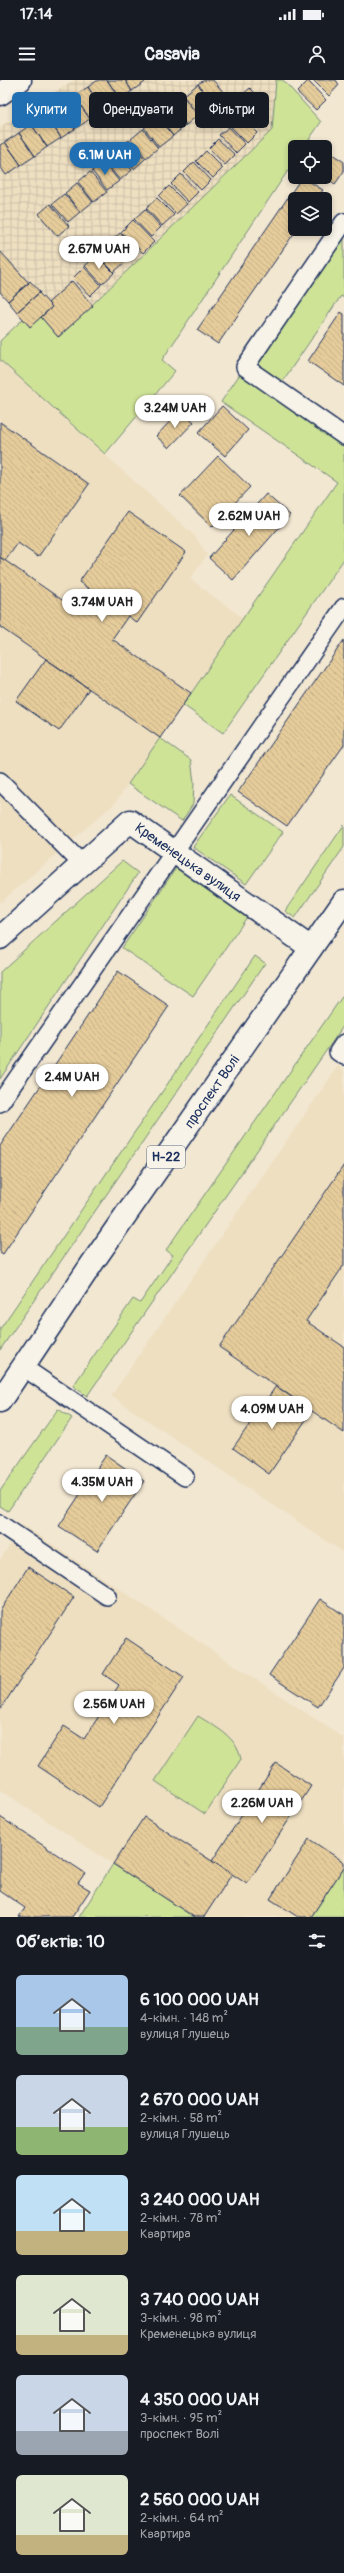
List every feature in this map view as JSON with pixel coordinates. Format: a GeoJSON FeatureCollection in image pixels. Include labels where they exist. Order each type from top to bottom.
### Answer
{"type":"FeatureCollection","features":[{"type":"Feature","properties":{"kind":"main road"},"geometry":{"type":"LineString","coordinates":[[0,94],[20,80]]}},
{"type":"Feature","properties":{"kind":"main road","name":"Кременецька вулиця"},"geometry":{"type":"LineString","coordinates":[[0,938],[130,821],[311,948]]}},
{"type":"Feature","properties":{"kind":"main road","name":"проспект Волі"},"geometry":{"type":"LineString","coordinates":[[0,1402],[344,901]]}},
{"type":"Feature","properties":{"kind":"lane"},"geometry":{"type":"LineString","coordinates":[[344,222],[245,368],[344,436]]}},
{"type":"Feature","properties":{"kind":"lane"},"geometry":{"type":"LineString","coordinates":[[0,1103],[344,606]]}},
{"type":"Feature","properties":{"kind":"lane"},"geometry":{"type":"LineString","coordinates":[[0,781],[82,864]]}},
{"type":"Feature","properties":{"kind":"lane"},"geometry":{"type":"LineString","coordinates":[[344,1043],[338,1052],[344,1056]]}},
{"type":"Feature","properties":{"kind":"lane"},"geometry":{"type":"LineString","coordinates":[[23,1367],[185,1477]]}},
{"type":"Feature","properties":{"kind":"lane"},"geometry":{"type":"LineString","coordinates":[[0,1524],[107,1596]]}},
{"type":"Feature","properties":{"kind":"shaded area"},"geometry":{"type":"Polygon","coordinates":[[[74,80],[276,80],[272,130],[58,337],[30,327],[0,292],[0,127],[12,119],[12,128],[81,128],[81,92],[55,92],[74,80]]]}},
{"type":"Feature","properties":{"kind":"shaded area"},"geometry":{"type":"Polygon","coordinates":[[[0,360],[195,536],[207,555],[190,579],[243,618],[115,803],[0,903],[0,360]]]}},
{"type":"Feature","properties":{"kind":"shaded area"},"geometry":{"type":"Polygon","coordinates":[[[338,1066],[344,1071],[344,1553],[111,1396],[338,1066]]]}},
{"type":"Feature","properties":{"kind":"shaded area"},"geometry":{"type":"Polygon","coordinates":[[[23,1525],[344,1738],[344,1867],[311,1917],[194,1917],[0,1790],[0,1560],[23,1525]]]}},
{"type":"Feature","properties":{"kind":"green space"},"geometry":{"type":"Polygon","coordinates":[[[276,80],[283,80],[321,122],[309,140],[288,140],[288,171],[162,360],[175,371],[105,454],[0,360],[0,341],[23,319],[41,317],[59,337],[272,130],[276,80]]]}},
{"type":"Feature","properties":{"kind":"green space"},"geometry":{"type":"Polygon","coordinates":[[[344,238],[344,298],[341,296],[282,382],[257,365],[344,238]]]}},
{"type":"Feature","properties":{"kind":"green space"},"geometry":{"type":"Polygon","coordinates":[[[240,374],[344,446],[344,559],[223,733],[183,705],[337,482],[221,402],[240,374]]]}},
{"type":"Feature","properties":{"kind":"green space"},"geometry":{"type":"Polygon","coordinates":[[[160,738],[191,760],[194,782],[193,804],[182,821],[128,784],[160,738]]]}},
{"type":"Feature","properties":{"kind":"green space"},"geometry":{"type":"Polygon","coordinates":[[[230,795],[283,832],[246,884],[193,847],[230,795]]]}},
{"type":"Feature","properties":{"kind":"green space"},"geometry":{"type":"Polygon","coordinates":[[[344,825],[344,847],[295,918],[285,911],[344,825]]]}},
{"type":"Feature","properties":{"kind":"green space"},"geometry":{"type":"Polygon","coordinates":[[[122,861],[138,873],[0,1079],[0,972],[122,861]]]}},
{"type":"Feature","properties":{"kind":"green space"},"geometry":{"type":"Polygon","coordinates":[[[176,868],[247,917],[193,996],[122,948],[176,868]]]}},
{"type":"Feature","properties":{"kind":"green space"},"geometry":{"type":"Polygon","coordinates":[[[255,956],[265,963],[0,1350],[0,1329],[255,956]]]}},
{"type":"Feature","properties":{"kind":"green space"},"geometry":{"type":"Polygon","coordinates":[[[344,994],[344,1025],[87,1396],[73,1386],[133,1299],[140,1303],[173,1255],[166,1250],[344,994]]]}},
{"type":"Feature","properties":{"kind":"green space"},"geometry":{"type":"Polygon","coordinates":[[[58,1409],[72,1418],[8,1511],[0,1506],[0,1491],[58,1409]]]}},
{"type":"Feature","properties":{"kind":"green space"},"geometry":{"type":"Polygon","coordinates":[[[198,1716],[225,1733],[230,1738],[235,1744],[241,1759],[205,1814],[155,1781],[198,1716]]]}},
{"type":"Feature","properties":{"kind":"green space"},"geometry":{"type":"Polygon","coordinates":[[[113,1864],[194,1917],[79,1917],[113,1864]]]}},
{"type":"Feature","properties":{"kind":"green space"},"geometry":{"type":"Polygon","coordinates":[[[344,1867],[344,1917],[311,1917],[344,1867]]]}},
{"type":"Feature","properties":{"kind":"building"},"geometry":{"type":"Polygon","coordinates":[[[98,80],[107,80],[115,92],[91,92],[88,87],[98,80]]]}},
{"type":"Feature","properties":{"kind":"building"},"geometry":{"type":"Polygon","coordinates":[[[107,80],[125,80],[132,91],[130,92],[115,92],[107,80]]]}},
{"type":"Feature","properties":{"kind":"building"},"geometry":{"type":"Polygon","coordinates":[[[125,80],[144,80],[145,82],[132,91],[125,80]]]}},
{"type":"Feature","properties":{"kind":"building"},"geometry":{"type":"Polygon","coordinates":[[[204,80],[213,80],[223,92],[204,92],[198,84],[204,80]]]}},
{"type":"Feature","properties":{"kind":"building"},"geometry":{"type":"Polygon","coordinates":[[[313,80],[336,80],[339,85],[329,96],[313,80]]]}},
{"type":"Feature","properties":{"kind":"building"},"geometry":{"type":"Polygon","coordinates":[[[308,81],[326,100],[316,110],[297,92],[308,81]]]}},
{"type":"Feature","properties":{"kind":"building"},"geometry":{"type":"Polygon","coordinates":[[[198,84],[204,92],[195,92],[195,111],[187,101],[187,93],[198,84]]]}},
{"type":"Feature","properties":{"kind":"building"},"geometry":{"type":"Polygon","coordinates":[[[88,87],[91,92],[89,92],[89,118],[81,106],[80,92],[88,87]]]}},
{"type":"Feature","properties":{"kind":"building"},"geometry":{"type":"Polygon","coordinates":[[[250,88],[254,92],[246,92],[250,88]]]}},
{"type":"Feature","properties":{"kind":"building"},"geometry":{"type":"Polygon","coordinates":[[[187,101],[195,111],[195,118],[187,124],[187,101]]]}},
{"type":"Feature","properties":{"kind":"building"},"geometry":{"type":"Polygon","coordinates":[[[81,106],[89,118],[89,120],[81,125],[81,106]]]}},
{"type":"Feature","properties":{"kind":"building"},"geometry":{"type":"Polygon","coordinates":[[[26,128],[34,128],[47,147],[35,156],[19,133],[26,128]]]}},
{"type":"Feature","properties":{"kind":"building"},"geometry":{"type":"Polygon","coordinates":[[[34,128],[54,128],[61,138],[47,147],[34,128]]]}},
{"type":"Feature","properties":{"kind":"building"},"geometry":{"type":"Polygon","coordinates":[[[54,128],[74,128],[75,129],[61,138],[54,128]]]}},
{"type":"Feature","properties":{"kind":"building"},"geometry":{"type":"Polygon","coordinates":[[[144,128],[167,128],[173,136],[159,147],[144,128]]]}},
{"type":"Feature","properties":{"kind":"building"},"geometry":{"type":"Polygon","coordinates":[[[167,128],[182,128],[173,136],[167,128]]]}},
{"type":"Feature","properties":{"kind":"building"},"geometry":{"type":"Polygon","coordinates":[[[230,128],[245,144],[236,153],[219,135],[230,128]]]}},
{"type":"Feature","properties":{"kind":"building"},"geometry":{"type":"Polygon","coordinates":[[[232,128],[252,128],[257,133],[247,143],[232,128]]]}},
{"type":"Feature","properties":{"kind":"building"},"geometry":{"type":"Polygon","coordinates":[[[143,129],[158,148],[146,158],[131,139],[143,129]]]}},
{"type":"Feature","properties":{"kind":"building"},"geometry":{"type":"Polygon","coordinates":[[[19,133],[35,156],[21,165],[5,142],[19,133]]]}},
{"type":"Feature","properties":{"kind":"building"},"geometry":{"type":"Polygon","coordinates":[[[218,139],[235,155],[225,165],[209,148],[218,139]]]}},
{"type":"Feature","properties":{"kind":"building"},"geometry":{"type":"Polygon","coordinates":[[[129,140],[145,159],[134,169],[118,150],[129,140]]]}},
{"type":"Feature","properties":{"kind":"building"},"geometry":{"type":"Polygon","coordinates":[[[5,142],[21,165],[6,175],[0,166],[0,145],[5,142]]]}},
{"type":"Feature","properties":{"kind":"building"},"geometry":{"type":"Polygon","coordinates":[[[116,151],[132,170],[120,180],[104,161],[116,151]]]}},
{"type":"Feature","properties":{"kind":"building"},"geometry":{"type":"Polygon","coordinates":[[[206,151],[223,168],[213,178],[196,161],[206,151]]]}},
{"type":"Feature","properties":{"kind":"building"},"geometry":{"type":"Polygon","coordinates":[[[332,154],[344,162],[344,171],[335,184],[332,182],[332,154]]]}},
{"type":"Feature","properties":{"kind":"building"},"geometry":{"type":"Polygon","coordinates":[[[103,161],[119,181],[107,190],[92,171],[103,161]]]}},
{"type":"Feature","properties":{"kind":"building"},"geometry":{"type":"Polygon","coordinates":[[[194,162],[211,180],[201,190],[184,172],[194,162]]]}},
{"type":"Feature","properties":{"kind":"building"},"geometry":{"type":"Polygon","coordinates":[[[90,172],[107,192],[94,202],[78,182],[90,172]]]}},
{"type":"Feature","properties":{"kind":"building"},"geometry":{"type":"Polygon","coordinates":[[[181,174],[198,192],[188,202],[171,184],[181,174]]]}},
{"type":"Feature","properties":{"kind":"building"},"geometry":{"type":"Polygon","coordinates":[[[77,183],[93,202],[80,212],[65,193],[77,183]]]}},
{"type":"Feature","properties":{"kind":"building"},"geometry":{"type":"Polygon","coordinates":[[[297,184],[313,184],[323,190],[322,192],[292,192],[297,184]]]}},
{"type":"Feature","properties":{"kind":"building"},"geometry":{"type":"Polygon","coordinates":[[[169,186],[187,204],[176,214],[159,196],[169,186]]]}},
{"type":"Feature","properties":{"kind":"building"},"geometry":{"type":"Polygon","coordinates":[[[64,194],[80,212],[68,222],[52,204],[64,194]]]}},
{"type":"Feature","properties":{"kind":"building"},"geometry":{"type":"Polygon","coordinates":[[[288,197],[288,236],[292,236],[218,344],[197,330],[288,197]]]}},
{"type":"Feature","properties":{"kind":"building"},"geometry":{"type":"Polygon","coordinates":[[[157,198],[174,215],[162,226],[146,208],[157,198]]]}},
{"type":"Feature","properties":{"kind":"building"},"geometry":{"type":"Polygon","coordinates":[[[50,204],[69,226],[57,236],[39,214],[50,204]]]}},
{"type":"Feature","properties":{"kind":"building"},"geometry":{"type":"Polygon","coordinates":[[[145,209],[161,227],[151,237],[134,219],[145,209]]]}},
{"type":"Feature","properties":{"kind":"building"},"geometry":{"type":"Polygon","coordinates":[[[133,220],[154,242],[143,253],[121,232],[133,220]]]}},
{"type":"Feature","properties":{"kind":"building"},"geometry":{"type":"Polygon","coordinates":[[[120,233],[137,250],[126,260],[109,243],[120,233]]]}},
{"type":"Feature","properties":{"kind":"building"},"geometry":{"type":"Polygon","coordinates":[[[108,244],[125,262],[114,272],[97,255],[108,244]]]}},
{"type":"Feature","properties":{"kind":"building"},"geometry":{"type":"Polygon","coordinates":[[[0,251],[29,283],[8,301],[0,292],[0,251]]]}},
{"type":"Feature","properties":{"kind":"building"},"geometry":{"type":"Polygon","coordinates":[[[96,255],[114,273],[102,284],[85,266],[96,255]]]}},
{"type":"Feature","properties":{"kind":"building"},"geometry":{"type":"Polygon","coordinates":[[[84,267],[101,285],[90,296],[73,278],[84,267]]]}},
{"type":"Feature","properties":{"kind":"building"},"geometry":{"type":"Polygon","coordinates":[[[30,281],[40,292],[17,312],[8,301],[30,281]]]}},
{"type":"Feature","properties":{"kind":"building"},"geometry":{"type":"Polygon","coordinates":[[[72,281],[93,306],[58,337],[41,317],[52,307],[48,303],[72,281]]]}},
{"type":"Feature","properties":{"kind":"building"},"geometry":{"type":"Polygon","coordinates":[[[39,293],[52,307],[30,327],[17,312],[39,293]]]}},
{"type":"Feature","properties":{"kind":"building"},"geometry":{"type":"Polygon","coordinates":[[[341,312],[344,314],[344,386],[308,361],[341,312]]]}},
{"type":"Feature","properties":{"kind":"building"},"geometry":{"type":"Polygon","coordinates":[[[222,406],[248,430],[225,456],[198,433],[222,406]]]}},
{"type":"Feature","properties":{"kind":"building"},"geometry":{"type":"Polygon","coordinates":[[[181,410],[194,422],[169,448],[156,436],[181,410]]]}},
{"type":"Feature","properties":{"kind":"building"},"geometry":{"type":"Polygon","coordinates":[[[0,422],[89,484],[38,557],[18,543],[5,561],[0,557],[0,422]]]}},
{"type":"Feature","properties":{"kind":"building"},"geometry":{"type":"Polygon","coordinates":[[[218,456],[250,487],[212,527],[180,496],[218,456]]]}},
{"type":"Feature","properties":{"kind":"building"},"geometry":{"type":"Polygon","coordinates":[[[266,494],[290,515],[233,580],[209,558],[266,494]]]}},
{"type":"Feature","properties":{"kind":"building"},"geometry":{"type":"Polygon","coordinates":[[[128,512],[186,552],[137,623],[128,616],[112,639],[191,693],[160,738],[0,627],[0,557],[78,611],[92,591],[79,582],[128,512]]]}},
{"type":"Feature","properties":{"kind":"building"},"geometry":{"type":"Polygon","coordinates":[[[344,640],[344,745],[287,826],[238,792],[344,640]]]}},
{"type":"Feature","properties":{"kind":"building"},"geometry":{"type":"Polygon","coordinates":[[[46,659],[89,689],[59,731],[16,701],[46,659]]]}},
{"type":"Feature","properties":{"kind":"building"},"geometry":{"type":"Polygon","coordinates":[[[118,971],[169,1006],[3,1254],[0,1252],[0,1146],[118,971]]]}},
{"type":"Feature","properties":{"kind":"building"},"geometry":{"type":"Polygon","coordinates":[[[344,1165],[344,1265],[306,1321],[344,1347],[344,1433],[219,1347],[344,1165]]]}},
{"type":"Feature","properties":{"kind":"building"},"geometry":{"type":"Polygon","coordinates":[[[276,1386],[312,1411],[269,1474],[233,1448],[276,1386]]]}},
{"type":"Feature","properties":{"kind":"building"},"geometry":{"type":"Polygon","coordinates":[[[106,1455],[144,1481],[97,1551],[59,1526],[106,1455]]]}},
{"type":"Feature","properties":{"kind":"building"},"geometry":{"type":"Polygon","coordinates":[[[28,1567],[74,1597],[0,1710],[0,1611],[28,1567]]]}},
{"type":"Feature","properties":{"kind":"building"},"geometry":{"type":"Polygon","coordinates":[[[320,1599],[344,1615],[344,1668],[318,1707],[269,1675],[320,1599]]]}},
{"type":"Feature","properties":{"kind":"building"},"geometry":{"type":"Polygon","coordinates":[[[126,1638],[184,1677],[99,1807],[38,1766],[64,1726],[84,1739],[119,1685],[103,1674],[126,1638]]]}},
{"type":"Feature","properties":{"kind":"building"},"geometry":{"type":"Polygon","coordinates":[[[276,1763],[311,1786],[247,1884],[212,1861],[276,1763]]]}},
{"type":"Feature","properties":{"kind":"building"},"geometry":{"type":"Polygon","coordinates":[[[0,1817],[85,1873],[78,1883],[90,1890],[72,1917],[19,1917],[25,1908],[0,1891],[0,1817]]]}},
{"type":"Feature","properties":{"kind":"building"},"geometry":{"type":"Polygon","coordinates":[[[144,1817],[232,1874],[204,1917],[194,1917],[113,1864],[144,1817]]]}},
{"type":"Feature","properties":{"kind":"building"},"geometry":{"type":"Polygon","coordinates":[[[309,1839],[344,1862],[344,1867],[311,1917],[298,1917],[270,1899],[309,1839]]]}}]}
